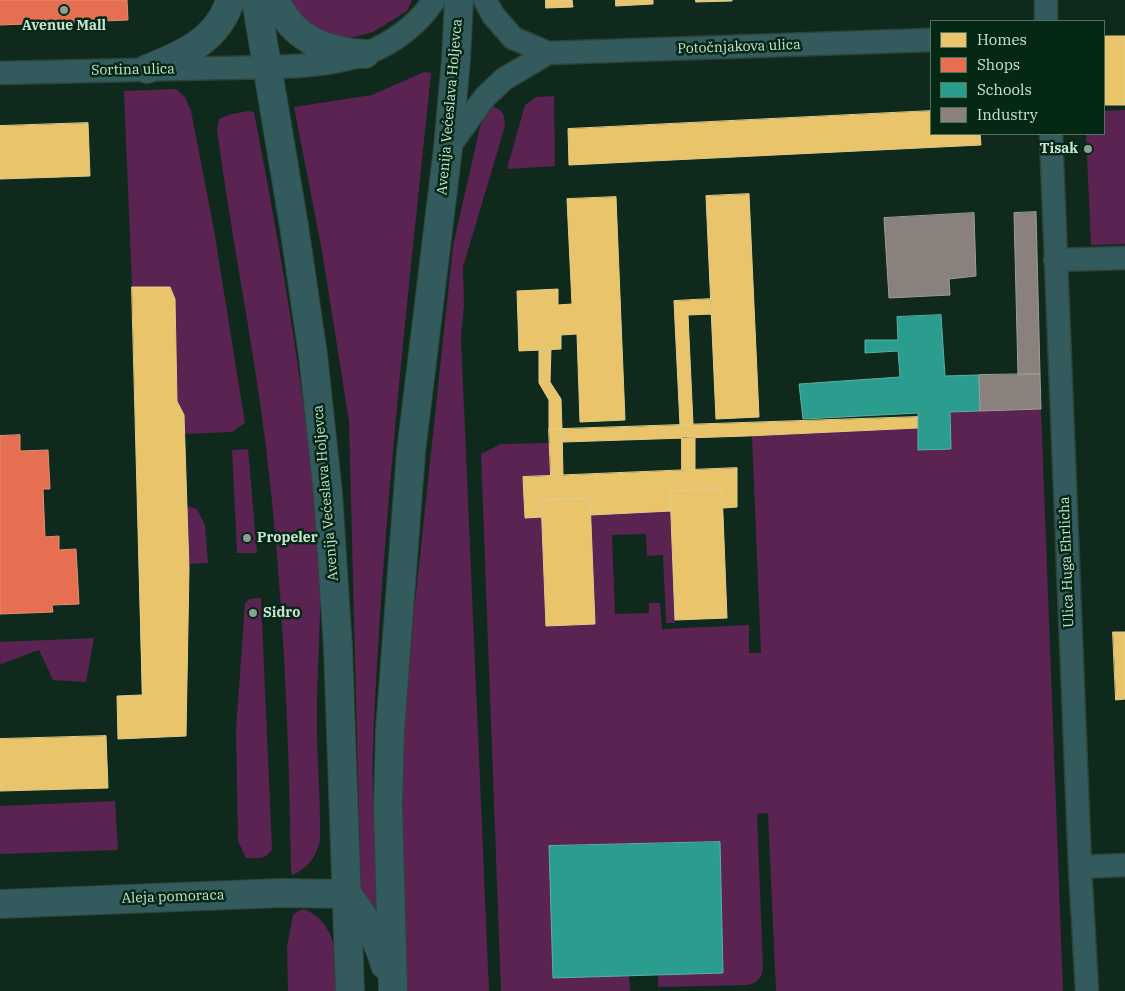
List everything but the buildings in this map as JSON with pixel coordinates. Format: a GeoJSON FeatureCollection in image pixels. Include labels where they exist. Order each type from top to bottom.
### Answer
{"type":"FeatureCollection","features":[{"type":"Feature","properties":{"kind":"street"},"geometry":{"type":"LineString","coordinates":[[147,70],[189,51],[207,38],[222,18],[230,0]]}},
{"type":"Feature","properties":{"kind":"street","name":"Avenija Većeslava Holjevca"},"geometry":{"type":"LineString","coordinates":[[256,0],[294,226],[313,355],[328,494],[338,648],[350,991]]}},
{"type":"Feature","properties":{"kind":"street"},"geometry":{"type":"LineString","coordinates":[[275,0],[287,20],[296,31],[306,38],[337,50],[366,54]]}},
{"type":"Feature","properties":{"kind":"street","name":"Sortina ulica"},"geometry":{"type":"LineString","coordinates":[[0,73],[266,67],[343,60],[366,54],[400,36],[422,16],[434,0]]}},
{"type":"Feature","properties":{"kind":"street","name":"Avenija Većeslava Holjevca"},"geometry":{"type":"LineString","coordinates":[[392,991],[388,806],[390,730],[411,452],[448,148],[459,0]]}},
{"type":"Feature","properties":{"kind":"street","name":"Potočnjakova ulica"},"geometry":{"type":"LineString","coordinates":[[486,0],[493,15],[513,38],[548,53],[930,40]]}},
{"type":"Feature","properties":{"kind":"street"},"geometry":{"type":"LineString","coordinates":[[1046,0],[1046,20]]}},
{"type":"Feature","properties":{"kind":"street","name":"Potočnjakova ulica"},"geometry":{"type":"LineString","coordinates":[[448,148],[485,97],[504,79],[548,53]]}},
{"type":"Feature","properties":{"kind":"street","name":"Ulica Huga Ehrlicha"},"geometry":{"type":"LineString","coordinates":[[1050,135],[1080,867],[1087,991]]}},
{"type":"Feature","properties":{"kind":"street"},"geometry":{"type":"LineString","coordinates":[[1055,260],[1125,258]]}},
{"type":"Feature","properties":{"kind":"street"},"geometry":{"type":"LineString","coordinates":[[1080,867],[1125,865]]}},
{"type":"Feature","properties":{"kind":"street","name":"Aleja pomoraca"},"geometry":{"type":"LineString","coordinates":[[0,904],[281,893],[347,894]]}},
{"type":"Feature","properties":{"kind":"street"},"geometry":{"type":"LineString","coordinates":[[347,894],[362,913],[373,932],[382,953],[392,991]]}},
{"type":"Feature","properties":{"kind":"shaded area"},"geometry":{"type":"Polygon","coordinates":[[[289,0],[412,0],[407,11],[373,32],[339,41],[308,28],[289,0]]]}},
{"type":"Feature","properties":{"kind":"shaded area"},"geometry":{"type":"Polygon","coordinates":[[[424,72],[431,73],[389,494],[377,663],[373,748],[376,913],[361,896],[349,421],[322,251],[294,107],[372,95],[424,72]]]}},
{"type":"Feature","properties":{"kind":"shaded area"},"geometry":{"type":"Polygon","coordinates":[[[176,89],[185,97],[191,111],[214,230],[245,423],[232,432],[185,434],[184,415],[177,401],[175,299],[170,287],[132,287],[124,91],[176,89]]]}},
{"type":"Feature","properties":{"kind":"shaded area"},"geometry":{"type":"Polygon","coordinates":[[[554,96],[555,166],[507,169],[525,105],[536,97],[554,96]]]}},
{"type":"Feature","properties":{"kind":"shaded area"},"geometry":{"type":"Polygon","coordinates":[[[489,108],[499,109],[503,114],[505,126],[463,267],[464,305],[461,337],[489,991],[406,991],[401,863],[402,758],[414,612],[453,246],[480,127],[489,108]]]}},
{"type":"Feature","properties":{"kind":"shaded area"},"geometry":{"type":"Polygon","coordinates":[[[1125,110],[1125,244],[1091,245],[1086,135],[1105,135],[1105,111],[1125,110]]]}},
{"type":"Feature","properties":{"kind":"shaded area"},"geometry":{"type":"Polygon","coordinates":[[[248,111],[254,112],[293,332],[308,442],[319,553],[317,727],[320,841],[310,861],[303,869],[292,875],[284,659],[272,500],[261,407],[217,130],[219,119],[248,111]]]}},
{"type":"Feature","properties":{"kind":"shaded area"},"geometry":{"type":"Polygon","coordinates":[[[1041,409],[1063,991],[776,991],[768,813],[757,814],[763,969],[760,978],[756,982],[747,985],[658,987],[658,974],[723,973],[720,842],[629,975],[630,991],[501,991],[481,454],[501,444],[550,443],[551,476],[523,477],[542,517],[546,626],[595,624],[591,515],[671,511],[675,623],[666,623],[663,555],[647,556],[646,534],[612,535],[615,614],[649,613],[649,603],[660,603],[662,629],[749,625],[749,653],[761,653],[752,436],[918,428],[919,450],[951,449],[950,412],[1041,409]]]}},
{"type":"Feature","properties":{"kind":"shaded area"},"geometry":{"type":"Polygon","coordinates":[[[248,449],[257,553],[237,553],[232,450],[248,449]]]}},
{"type":"Feature","properties":{"kind":"shaded area"},"geometry":{"type":"Polygon","coordinates":[[[187,506],[197,509],[205,525],[208,563],[188,564],[187,506]]]}},
{"type":"Feature","properties":{"kind":"shaded area"},"geometry":{"type":"Polygon","coordinates":[[[261,598],[272,849],[264,857],[246,858],[238,841],[236,730],[245,603],[250,599],[261,598]]]}},
{"type":"Feature","properties":{"kind":"shaded area"},"geometry":{"type":"Polygon","coordinates":[[[94,638],[86,682],[53,680],[39,650],[1,664],[0,662],[0,642],[94,638]]]}},
{"type":"Feature","properties":{"kind":"shaded area"},"geometry":{"type":"Polygon","coordinates":[[[115,801],[118,850],[0,854],[0,806],[115,801]]]}},
{"type":"Feature","properties":{"kind":"shaded area"},"geometry":{"type":"Polygon","coordinates":[[[304,909],[324,924],[330,933],[335,955],[337,991],[288,991],[287,947],[293,915],[304,909]]]}},
{"type":"Feature","properties":{"kind":"place","name":"Avenue Mall"},"geometry":{"type":"Point","coordinates":[64,10]}},
{"type":"Feature","properties":{"kind":"place","name":"Tisak"},"geometry":{"type":"Point","coordinates":[1088,149]}},
{"type":"Feature","properties":{"kind":"place","name":"Propeler"},"geometry":{"type":"Point","coordinates":[247,538]}},
{"type":"Feature","properties":{"kind":"place","name":"Sidro"},"geometry":{"type":"Point","coordinates":[253,613]}}]}
